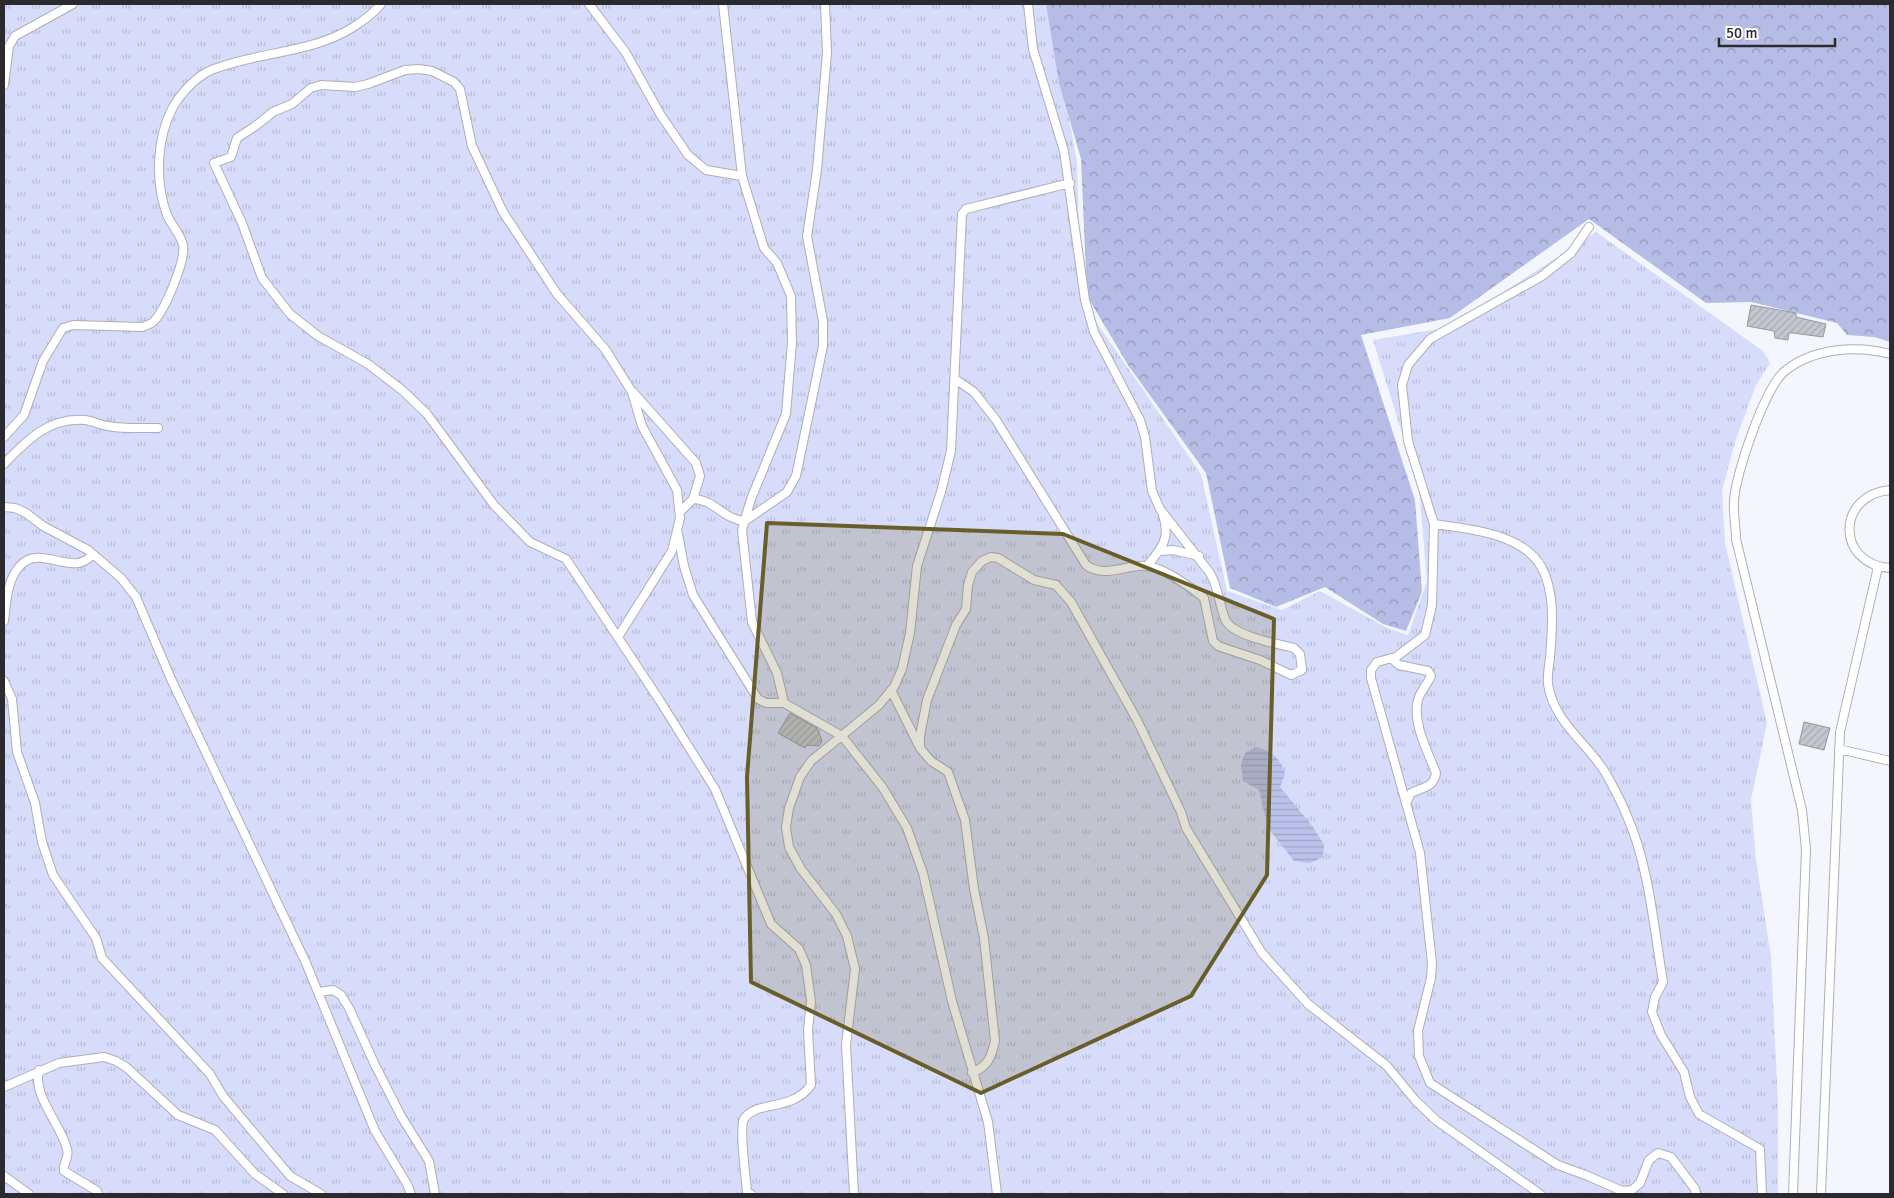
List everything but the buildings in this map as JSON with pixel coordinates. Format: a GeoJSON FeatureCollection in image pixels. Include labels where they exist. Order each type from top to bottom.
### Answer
{"type":"FeatureCollection","features":[{"type":"Feature","properties":{"kind":"lane"},"geometry":{"type":"LineString","coordinates":[[4,85],[9,46],[15,36],[73,4]]}},
{"type":"Feature","properties":{"kind":"lane"},"geometry":{"type":"LineString","coordinates":[[4,437],[24,415],[44,360],[62,328],[73,325],[143,327],[153,322],[164,304],[180,271],[183,246],[168,217],[161,195],[160,151],[173,108],[182,94],[197,79],[213,69],[320,44],[341,35],[366,19],[380,4]]}},
{"type":"Feature","properties":{"kind":"lane"},"geometry":{"type":"LineString","coordinates":[[589,4],[617,39],[660,114],[688,155],[706,170],[742,176]]}},
{"type":"Feature","properties":{"kind":"lane"},"geometry":{"type":"LineString","coordinates":[[723,4],[742,176],[764,248],[777,263],[791,296],[792,343],[786,414],[751,499],[742,530],[752,622],[777,673],[784,703]]}},
{"type":"Feature","properties":{"kind":"lane"},"geometry":{"type":"LineString","coordinates":[[693,499],[702,499],[731,518],[745,521],[787,492],[792,485],[801,456],[823,346],[822,312],[807,236],[817,170],[827,53],[826,4]]}},
{"type":"Feature","properties":{"kind":"lane"},"geometry":{"type":"LineString","coordinates":[[1028,4],[1033,49],[1064,151],[1085,300],[1094,332],[1140,420],[1145,437],[1152,491],[1166,522],[1166,536],[1160,551],[1147,566]]}},
{"type":"Feature","properties":{"kind":"lane"},"geometry":{"type":"LineString","coordinates":[[680,512],[693,499],[700,476],[696,464],[632,392],[605,349],[557,294],[503,212],[472,146],[460,89],[454,82],[432,71],[419,69],[405,70],[355,87],[321,85],[311,88],[292,104],[273,112],[254,128],[244,132],[237,138],[231,157],[214,163],[242,223],[262,278],[290,314],[318,336],[368,364],[402,390],[427,414],[494,505],[530,542],[566,559],[715,789],[771,924],[799,949],[806,965],[811,1001],[808,1030],[811,1085],[796,1100],[753,1111],[744,1119],[742,1130],[747,1192],[751,1194]]}},
{"type":"Feature","properties":{"kind":"lane"},"geometry":{"type":"LineString","coordinates":[[854,1194],[846,1045],[855,969],[847,936],[836,914],[801,869],[789,847],[786,827],[789,808],[800,777],[811,761],[880,705],[891,690],[902,669],[910,633],[917,566],[941,492],[951,451],[956,379],[958,265],[962,214],[966,209],[1070,183]]}},
{"type":"Feature","properties":{"kind":"lane"},"geometry":{"type":"LineString","coordinates":[[1589,227],[1571,253],[1542,276],[1430,339],[1408,365],[1402,385],[1408,441],[1434,524],[1432,605],[1425,635],[1391,658],[1377,662],[1371,670],[1371,678],[1420,853],[1432,963],[1431,978],[1418,1031],[1419,1056],[1430,1083],[1558,1165],[1588,1176],[1610,1187],[1622,1191],[1632,1190],[1640,1183],[1649,1160],[1658,1153],[1671,1157],[1696,1189],[1696,1194]]}},
{"type":"Feature","properties":{"kind":"lane"},"geometry":{"type":"LineString","coordinates":[[1793,1194],[1806,848],[1802,810],[1736,539],[1734,500],[1746,453],[1769,390],[1784,371],[1812,356],[1842,349],[1870,348],[1890,354]]}},
{"type":"Feature","properties":{"kind":"lane"},"geometry":{"type":"LineString","coordinates":[[956,379],[974,392],[996,420],[1086,565],[1093,570],[1105,572],[1147,566],[1190,587],[1204,598],[1210,635],[1218,646],[1260,660],[1285,673],[1297,674],[1302,670],[1300,654],[1294,648],[1234,630],[1227,622],[1217,584],[1199,556],[1162,511]]}},
{"type":"Feature","properties":{"kind":"lane"},"geometry":{"type":"LineString","coordinates":[[618,637],[672,551],[678,533],[680,512],[676,490],[642,426],[632,392]]}},
{"type":"Feature","properties":{"kind":"lane"},"geometry":{"type":"LineString","coordinates":[[4,464],[30,437],[52,424],[70,420],[86,420],[109,426],[158,428]]}},
{"type":"Feature","properties":{"kind":"lane"},"geometry":{"type":"LineString","coordinates":[[1890,490],[1877,491],[1862,499],[1852,513],[1849,529],[1853,546],[1863,559],[1878,567],[1890,568]]}},
{"type":"Feature","properties":{"kind":"lane"},"geometry":{"type":"LineString","coordinates":[[4,508],[15,508],[26,513],[92,555],[121,578],[136,597],[171,679],[319,992],[375,1131],[411,1194]]}},
{"type":"Feature","properties":{"kind":"lane"},"geometry":{"type":"LineString","coordinates":[[1434,524],[1470,529],[1505,539],[1523,549],[1541,568],[1550,594],[1552,628],[1548,684],[1555,706],[1567,725],[1604,771],[1628,817],[1642,862],[1663,982],[1655,996],[1652,1012],[1661,1035],[1684,1072],[1690,1097],[1699,1114],[1760,1149],[1762,1194]]}},
{"type":"Feature","properties":{"kind":"lane"},"geometry":{"type":"LineString","coordinates":[[678,533],[687,580],[704,614],[758,699],[766,703],[784,703],[842,736],[883,788],[907,828],[923,873],[972,1073],[988,1122],[997,1194]]}},
{"type":"Feature","properties":{"kind":"lane"},"geometry":{"type":"LineString","coordinates":[[1160,551],[1173,550],[1199,556]]}},
{"type":"Feature","properties":{"kind":"lane"},"geometry":{"type":"LineString","coordinates":[[4,622],[8,595],[14,575],[20,565],[29,560],[45,557],[72,564],[83,562],[92,555]]}},
{"type":"Feature","properties":{"kind":"lane"},"geometry":{"type":"LineString","coordinates":[[920,748],[920,736],[927,700],[956,625],[966,608],[968,585],[972,572],[982,561],[990,557],[998,558],[1034,580],[1056,585],[1071,602],[1137,720],[1181,812],[1186,828],[1262,953],[1308,1004],[1387,1066],[1415,1100],[1436,1121],[1540,1194]]}},
{"type":"Feature","properties":{"kind":"lane"},"geometry":{"type":"LineString","coordinates":[[1821,1194],[1840,732],[1878,567]]}},
{"type":"Feature","properties":{"kind":"lane"},"geometry":{"type":"LineString","coordinates":[[1391,658],[1399,665],[1428,671],[1430,676],[1428,684],[1420,693],[1417,715],[1436,773],[1435,778],[1426,788],[1411,792],[1407,802]]}},
{"type":"Feature","properties":{"kind":"lane"},"geometry":{"type":"LineString","coordinates":[[4,681],[12,699],[17,752],[35,803],[42,842],[52,875],[96,938],[102,958],[210,1074],[224,1096],[290,1176],[321,1194]]}},
{"type":"Feature","properties":{"kind":"lane"},"geometry":{"type":"LineString","coordinates":[[891,690],[920,748],[931,761],[948,772],[965,820],[974,889],[984,938],[995,1041],[992,1056],[985,1067],[972,1073]]}},
{"type":"Feature","properties":{"kind":"lane"},"geometry":{"type":"LineString","coordinates":[[1839,749],[1890,761]]}},
{"type":"Feature","properties":{"kind":"lane"},"geometry":{"type":"LineString","coordinates":[[319,992],[333,990],[341,995],[349,1008],[379,1074],[401,1116],[429,1161],[435,1194]]}},
{"type":"Feature","properties":{"kind":"lane"},"geometry":{"type":"LineString","coordinates":[[4,1087],[39,1070],[59,1063],[104,1056],[126,1067],[178,1115],[215,1130],[255,1174],[283,1194]]}},
{"type":"Feature","properties":{"kind":"lane"},"geometry":{"type":"LineString","coordinates":[[39,1070],[37,1077],[41,1094],[68,1151],[64,1171],[97,1191],[98,1194]]}},
{"type":"Feature","properties":{"kind":"lane"},"geometry":{"type":"LineString","coordinates":[[4,1176],[28,1194]]}},
{"type":"Feature","properties":{"kind":"highlighted area"},"geometry":{"type":"Polygon","coordinates":[[[767,523],[1063,534],[1274,619],[1267,875],[1191,996],[981,1093],[751,982],[747,777],[767,523]]]}},
{"type":"Feature","properties":{"kind":"green space"},"geometry":{"type":"Polygon","coordinates":[[[4,4],[1048,4],[1077,162],[1081,300],[1201,474],[1227,591],[1282,610],[1320,591],[1389,629],[1408,635],[1427,581],[1419,488],[1373,340],[1450,327],[1596,232],[1763,351],[1770,363],[1756,385],[1735,442],[1722,491],[1725,543],[1767,723],[1751,800],[1756,860],[1771,957],[1778,1104],[1778,1194],[4,1194],[4,4]]]}},
{"type":"Feature","properties":{"kind":"green space"},"geometry":{"type":"Polygon","coordinates":[[[1046,4],[1890,4],[1890,342],[1875,337],[1847,335],[1837,323],[1751,302],[1706,303],[1589,219],[1450,318],[1361,335],[1415,500],[1422,592],[1406,631],[1383,624],[1325,587],[1276,607],[1230,588],[1206,473],[1128,365],[1087,296],[1081,159],[1059,83],[1046,4]]]}},
{"type":"Feature","properties":{"kind":"shaded area"},"geometry":{"type":"Polygon","coordinates":[[[1255,747],[1271,753],[1281,763],[1285,774],[1280,787],[1313,827],[1324,845],[1323,857],[1310,863],[1294,861],[1268,828],[1259,790],[1243,781],[1241,765],[1245,753],[1255,747]]]}}]}
